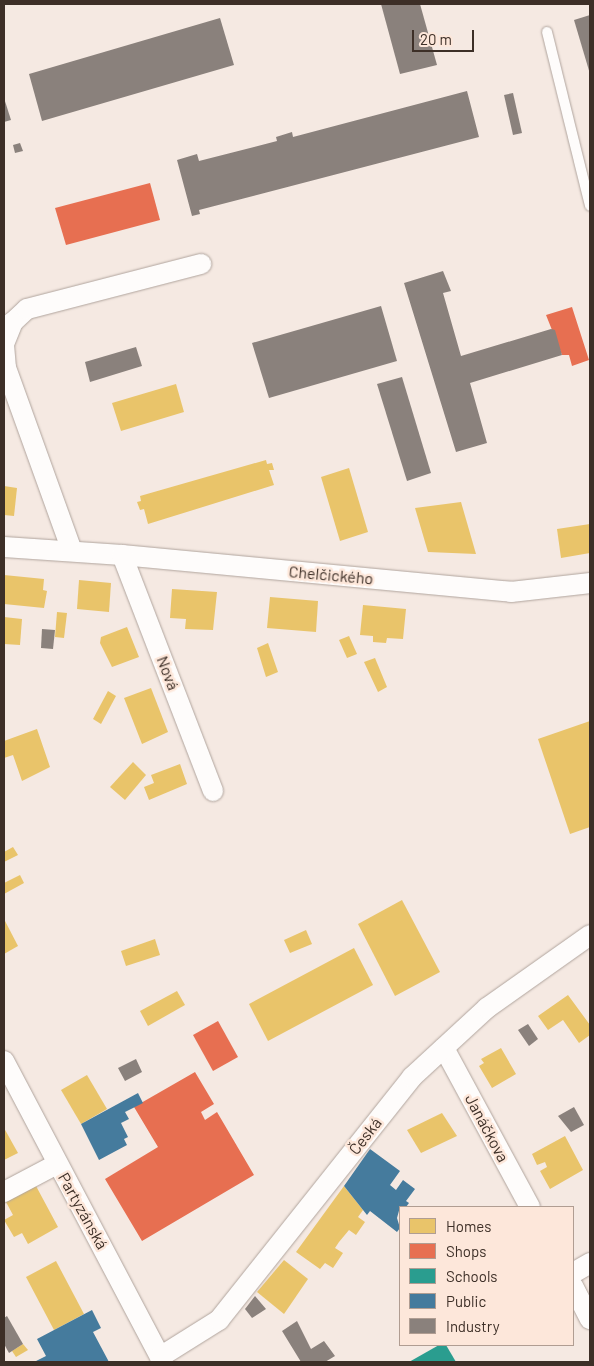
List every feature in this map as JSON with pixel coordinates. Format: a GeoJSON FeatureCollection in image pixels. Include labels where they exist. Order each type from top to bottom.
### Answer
{"type":"FeatureCollection","features":[{"type":"Feature","properties":{"kind":"street"},"geometry":{"type":"LineString","coordinates":[[72,551],[6,368],[4,344],[13,322],[27,309],[201,264]]}},
{"type":"Feature","properties":{"kind":"street","name":"Chelčického"},"geometry":{"type":"LineString","coordinates":[[4,548],[122,555],[511,592],[590,583]]}},
{"type":"Feature","properties":{"kind":"street","name":"Nová"},"geometry":{"type":"LineString","coordinates":[[122,555],[213,791]]}},
{"type":"Feature","properties":{"kind":"street","name":"Česká"},"geometry":{"type":"LineString","coordinates":[[161,1360],[219,1320],[412,1077],[488,1008],[590,935]]}},
{"type":"Feature","properties":{"kind":"street","name":"Janáčkova"},"geometry":{"type":"LineString","coordinates":[[444,1048],[529,1206]]}},
{"type":"Feature","properties":{"kind":"street","name":"Partyzánská"},"geometry":{"type":"LineString","coordinates":[[4,1060],[161,1360]]}},
{"type":"Feature","properties":{"kind":"street"},"geometry":{"type":"LineString","coordinates":[[4,1192],[57,1164]]}},
{"type":"Feature","properties":{"kind":"street"},"geometry":{"type":"LineString","coordinates":[[574,1272],[590,1262]]}},
{"type":"Feature","properties":{"kind":"street"},"geometry":{"type":"LineString","coordinates":[[574,1288],[590,1319]]}},
{"type":"Feature","properties":{"kind":"lane"},"geometry":{"type":"LineString","coordinates":[[547,32],[590,206]]}},
{"type":"Feature","properties":{"kind":"building: Homes"},"geometry":{"type":"Polygon","coordinates":[[[176,384],[184,412],[121,431],[112,403],[176,384]]]}},
{"type":"Feature","properties":{"kind":"building: Homes"},"geometry":{"type":"Polygon","coordinates":[[[266,460],[267,464],[272,463],[274,470],[269,470],[274,485],[148,524],[144,509],[140,510],[137,502],[141,501],[140,496],[266,460]]]}},
{"type":"Feature","properties":{"kind":"building: Homes"},"geometry":{"type":"Polygon","coordinates":[[[349,468],[368,532],[340,541],[321,477],[349,468]]]}},
{"type":"Feature","properties":{"kind":"building: Homes"},"geometry":{"type":"Polygon","coordinates":[[[4,486],[17,488],[14,516],[4,515],[4,486]]]}},
{"type":"Feature","properties":{"kind":"building: Homes"},"geometry":{"type":"Polygon","coordinates":[[[461,502],[476,554],[428,552],[415,508],[461,502]]]}},
{"type":"Feature","properties":{"kind":"building: Homes"},"geometry":{"type":"Polygon","coordinates":[[[590,524],[590,553],[561,558],[557,529],[590,524]]]}},
{"type":"Feature","properties":{"kind":"building: Homes"},"geometry":{"type":"Polygon","coordinates":[[[4,575],[44,579],[43,590],[47,591],[44,608],[4,604],[4,575]]]}},
{"type":"Feature","properties":{"kind":"building: Homes"},"geometry":{"type":"Polygon","coordinates":[[[79,580],[111,583],[109,612],[77,609],[79,580]]]}},
{"type":"Feature","properties":{"kind":"building: Homes"},"geometry":{"type":"Polygon","coordinates":[[[172,589],[217,592],[213,630],[185,629],[186,619],[170,618],[172,589]]]}},
{"type":"Feature","properties":{"kind":"building: Homes"},"geometry":{"type":"Polygon","coordinates":[[[270,597],[318,601],[316,632],[267,628],[270,597]]]}},
{"type":"Feature","properties":{"kind":"building: Homes"},"geometry":{"type":"Polygon","coordinates":[[[363,605],[406,609],[403,639],[387,638],[386,643],[373,642],[373,636],[360,635],[363,605]]]}},
{"type":"Feature","properties":{"kind":"building: Homes"},"geometry":{"type":"Polygon","coordinates":[[[57,612],[67,613],[64,638],[55,637],[57,612]]]}},
{"type":"Feature","properties":{"kind":"building: Homes"},"geometry":{"type":"Polygon","coordinates":[[[4,617],[22,619],[20,645],[4,644],[4,617]]]}},
{"type":"Feature","properties":{"kind":"building: Homes"},"geometry":{"type":"Polygon","coordinates":[[[127,627],[139,657],[112,667],[100,643],[101,637],[127,627]]]}},
{"type":"Feature","properties":{"kind":"building: Homes"},"geometry":{"type":"Polygon","coordinates":[[[349,636],[357,654],[347,658],[339,640],[349,636]]]}},
{"type":"Feature","properties":{"kind":"building: Homes"},"geometry":{"type":"Polygon","coordinates":[[[268,643],[278,672],[266,677],[257,648],[268,643]]]}},
{"type":"Feature","properties":{"kind":"building: Homes"},"geometry":{"type":"Polygon","coordinates":[[[375,658],[387,687],[378,692],[364,662],[375,658]]]}},
{"type":"Feature","properties":{"kind":"building: Homes"},"geometry":{"type":"Polygon","coordinates":[[[151,688],[168,732],[142,744],[124,698],[151,688]]]}},
{"type":"Feature","properties":{"kind":"building: Homes"},"geometry":{"type":"Polygon","coordinates":[[[108,691],[116,696],[101,724],[93,719],[108,691]]]}},
{"type":"Feature","properties":{"kind":"building: Homes"},"geometry":{"type":"Polygon","coordinates":[[[590,721],[590,827],[570,834],[538,739],[590,721]]]}},
{"type":"Feature","properties":{"kind":"building: Homes"},"geometry":{"type":"Polygon","coordinates":[[[37,729],[50,767],[22,781],[13,755],[4,758],[4,741],[37,729]]]}},
{"type":"Feature","properties":{"kind":"building: Homes"},"geometry":{"type":"Polygon","coordinates":[[[133,762],[146,775],[125,800],[110,787],[133,762]]]}},
{"type":"Feature","properties":{"kind":"building: Homes"},"geometry":{"type":"Polygon","coordinates":[[[180,764],[187,784],[149,800],[144,787],[154,783],[151,775],[180,764]]]}},
{"type":"Feature","properties":{"kind":"building: Homes"},"geometry":{"type":"Polygon","coordinates":[[[13,847],[18,855],[4,862],[4,852],[13,847]]]}},
{"type":"Feature","properties":{"kind":"building: Homes"},"geometry":{"type":"Polygon","coordinates":[[[20,875],[24,883],[4,894],[4,883],[20,875]]]}},
{"type":"Feature","properties":{"kind":"building: Homes"},"geometry":{"type":"Polygon","coordinates":[[[402,900],[440,972],[395,996],[358,924],[402,900]]]}},
{"type":"Feature","properties":{"kind":"building: Homes"},"geometry":{"type":"Polygon","coordinates":[[[4,919],[18,946],[4,954],[4,919]]]}},
{"type":"Feature","properties":{"kind":"building: Homes"},"geometry":{"type":"Polygon","coordinates":[[[306,930],[312,944],[290,953],[284,940],[306,930]]]}},
{"type":"Feature","properties":{"kind":"building: Homes"},"geometry":{"type":"Polygon","coordinates":[[[155,939],[160,955],[126,966],[121,951],[155,939]]]}},
{"type":"Feature","properties":{"kind":"building: Homes"},"geometry":{"type":"Polygon","coordinates":[[[354,948],[373,985],[268,1041],[249,1004],[354,948]]]}},
{"type":"Feature","properties":{"kind":"building: Homes"},"geometry":{"type":"Polygon","coordinates":[[[177,991],[185,1005],[148,1026],[140,1011],[177,991]]]}},
{"type":"Feature","properties":{"kind":"building: Homes"},"geometry":{"type":"Polygon","coordinates":[[[568,995],[590,1025],[590,1035],[579,1043],[563,1020],[548,1030],[538,1016],[568,995]]]}},
{"type":"Feature","properties":{"kind":"building: Homes"},"geometry":{"type":"Polygon","coordinates":[[[501,1048],[516,1074],[492,1088],[479,1066],[484,1063],[481,1059],[501,1048]]]}},
{"type":"Feature","properties":{"kind":"building: Homes"},"geometry":{"type":"Polygon","coordinates":[[[87,1075],[107,1109],[81,1124],[61,1090],[87,1075]]]}},
{"type":"Feature","properties":{"kind":"building: Homes"},"geometry":{"type":"Polygon","coordinates":[[[442,1113],[457,1136],[421,1153],[407,1130],[442,1113]]]}},
{"type":"Feature","properties":{"kind":"building: Homes"},"geometry":{"type":"Polygon","coordinates":[[[4,1128],[18,1153],[4,1160],[4,1128]]]}},
{"type":"Feature","properties":{"kind":"building: Homes"},"geometry":{"type":"Polygon","coordinates":[[[565,1136],[583,1170],[550,1189],[540,1171],[547,1167],[545,1162],[537,1165],[532,1154],[565,1136]]]}},
{"type":"Feature","properties":{"kind":"building: Homes"},"geometry":{"type":"Polygon","coordinates":[[[36,1186],[58,1227],[28,1244],[22,1233],[14,1237],[4,1220],[13,1215],[6,1202],[36,1186]]]}},
{"type":"Feature","properties":{"kind":"building: Homes"},"geometry":{"type":"Polygon","coordinates":[[[344,1186],[363,1210],[358,1217],[365,1222],[356,1235],[349,1230],[339,1242],[335,1248],[343,1253],[333,1268],[325,1263],[320,1269],[296,1252],[344,1186]]]}},
{"type":"Feature","properties":{"kind":"building: Homes"},"geometry":{"type":"Polygon","coordinates":[[[284,1260],[308,1279],[284,1314],[257,1292],[284,1260]]]}},
{"type":"Feature","properties":{"kind":"building: Homes"},"geometry":{"type":"Polygon","coordinates":[[[56,1261],[84,1314],[54,1330],[26,1277],[56,1261]]]}},
{"type":"Feature","properties":{"kind":"building: Homes"},"geometry":{"type":"Polygon","coordinates":[[[23,1344],[28,1350],[16,1357],[12,1351],[23,1344]]]}},
{"type":"Feature","properties":{"kind":"building: Shops"},"geometry":{"type":"Polygon","coordinates":[[[150,183],[160,220],[66,245],[55,208],[150,183]]]}},
{"type":"Feature","properties":{"kind":"building: Shops"},"geometry":{"type":"Polygon","coordinates":[[[572,307],[589,360],[572,366],[569,355],[562,355],[546,315],[572,307]]]}},
{"type":"Feature","properties":{"kind":"building: Shops"},"geometry":{"type":"Polygon","coordinates":[[[218,1021],[238,1057],[213,1071],[193,1035],[218,1021]]]}},
{"type":"Feature","properties":{"kind":"building: Shops"},"geometry":{"type":"Polygon","coordinates":[[[195,1072],[214,1104],[201,1112],[205,1120],[217,1112],[254,1175],[142,1241],[105,1179],[158,1147],[134,1107],[195,1072]]]}},
{"type":"Feature","properties":{"kind":"building: Schools"},"geometry":{"type":"Polygon","coordinates":[[[437,1346],[447,1346],[456,1362],[409,1362],[437,1346]]]}},
{"type":"Feature","properties":{"kind":"building: Public"},"geometry":{"type":"Polygon","coordinates":[[[138,1093],[143,1103],[125,1112],[129,1119],[121,1123],[128,1137],[124,1139],[127,1145],[99,1160],[81,1124],[138,1093]]]}},
{"type":"Feature","properties":{"kind":"building: Public"},"geometry":{"type":"Polygon","coordinates":[[[370,1149],[400,1171],[390,1185],[396,1190],[403,1180],[415,1189],[406,1201],[409,1203],[407,1206],[399,1206],[397,1218],[399,1229],[397,1232],[370,1211],[367,1215],[344,1186],[370,1149]]]}},
{"type":"Feature","properties":{"kind":"building: Public"},"geometry":{"type":"Polygon","coordinates":[[[92,1310],[101,1328],[93,1332],[109,1362],[34,1362],[46,1356],[37,1339],[92,1310]]]}},
{"type":"Feature","properties":{"kind":"building: Industry"},"geometry":{"type":"Polygon","coordinates":[[[381,4],[420,4],[437,65],[400,74],[381,4]]]}},
{"type":"Feature","properties":{"kind":"building: Industry"},"geometry":{"type":"Polygon","coordinates":[[[590,15],[590,74],[574,20],[590,15]]]}},
{"type":"Feature","properties":{"kind":"building: Industry"},"geometry":{"type":"Polygon","coordinates":[[[220,18],[234,65],[42,121],[29,74],[220,18]]]}},
{"type":"Feature","properties":{"kind":"building: Industry"},"geometry":{"type":"Polygon","coordinates":[[[467,91],[479,137],[199,210],[200,214],[192,216],[177,160],[197,154],[199,161],[277,141],[276,137],[292,132],[293,137],[467,91]]]}},
{"type":"Feature","properties":{"kind":"building: Industry"},"geometry":{"type":"Polygon","coordinates":[[[513,93],[522,133],[513,135],[504,95],[513,93]]]}},
{"type":"Feature","properties":{"kind":"building: Industry"},"geometry":{"type":"Polygon","coordinates":[[[4,98],[11,120],[4,122],[4,98]]]}},
{"type":"Feature","properties":{"kind":"building: Industry"},"geometry":{"type":"Polygon","coordinates":[[[20,143],[23,151],[15,153],[13,145],[20,143]]]}},
{"type":"Feature","properties":{"kind":"building: Industry"},"geometry":{"type":"Polygon","coordinates":[[[443,271],[451,291],[443,293],[461,356],[551,329],[555,330],[562,355],[470,383],[487,443],[456,452],[404,283],[443,271]]]}},
{"type":"Feature","properties":{"kind":"building: Industry"},"geometry":{"type":"Polygon","coordinates":[[[381,306],[397,361],[269,398],[252,343],[381,306]]]}},
{"type":"Feature","properties":{"kind":"building: Industry"},"geometry":{"type":"Polygon","coordinates":[[[136,347],[142,366],[90,382],[85,362],[136,347]]]}},
{"type":"Feature","properties":{"kind":"building: Industry"},"geometry":{"type":"Polygon","coordinates":[[[402,377],[431,473],[407,481],[377,384],[402,377]]]}},
{"type":"Feature","properties":{"kind":"building: Industry"},"geometry":{"type":"Polygon","coordinates":[[[42,629],[55,630],[53,649],[41,648],[42,629]]]}},
{"type":"Feature","properties":{"kind":"building: Industry"},"geometry":{"type":"Polygon","coordinates":[[[528,1024],[538,1039],[529,1046],[518,1030],[528,1024]]]}},
{"type":"Feature","properties":{"kind":"building: Industry"},"geometry":{"type":"Polygon","coordinates":[[[136,1059],[142,1072],[125,1081],[118,1068],[136,1059]]]}},
{"type":"Feature","properties":{"kind":"building: Industry"},"geometry":{"type":"Polygon","coordinates":[[[574,1107],[584,1125],[571,1132],[558,1116],[574,1107]]]}},
{"type":"Feature","properties":{"kind":"building: Industry"},"geometry":{"type":"Polygon","coordinates":[[[255,1296],[266,1309],[252,1318],[245,1309],[255,1296]]]}},
{"type":"Feature","properties":{"kind":"building: Industry"},"geometry":{"type":"Polygon","coordinates":[[[7,1316],[23,1344],[9,1353],[4,1344],[4,1318],[7,1316]]]}},
{"type":"Feature","properties":{"kind":"building: Industry"},"geometry":{"type":"Polygon","coordinates":[[[297,1321],[311,1349],[324,1341],[335,1356],[325,1362],[301,1362],[282,1331],[297,1321]]]}}]}
